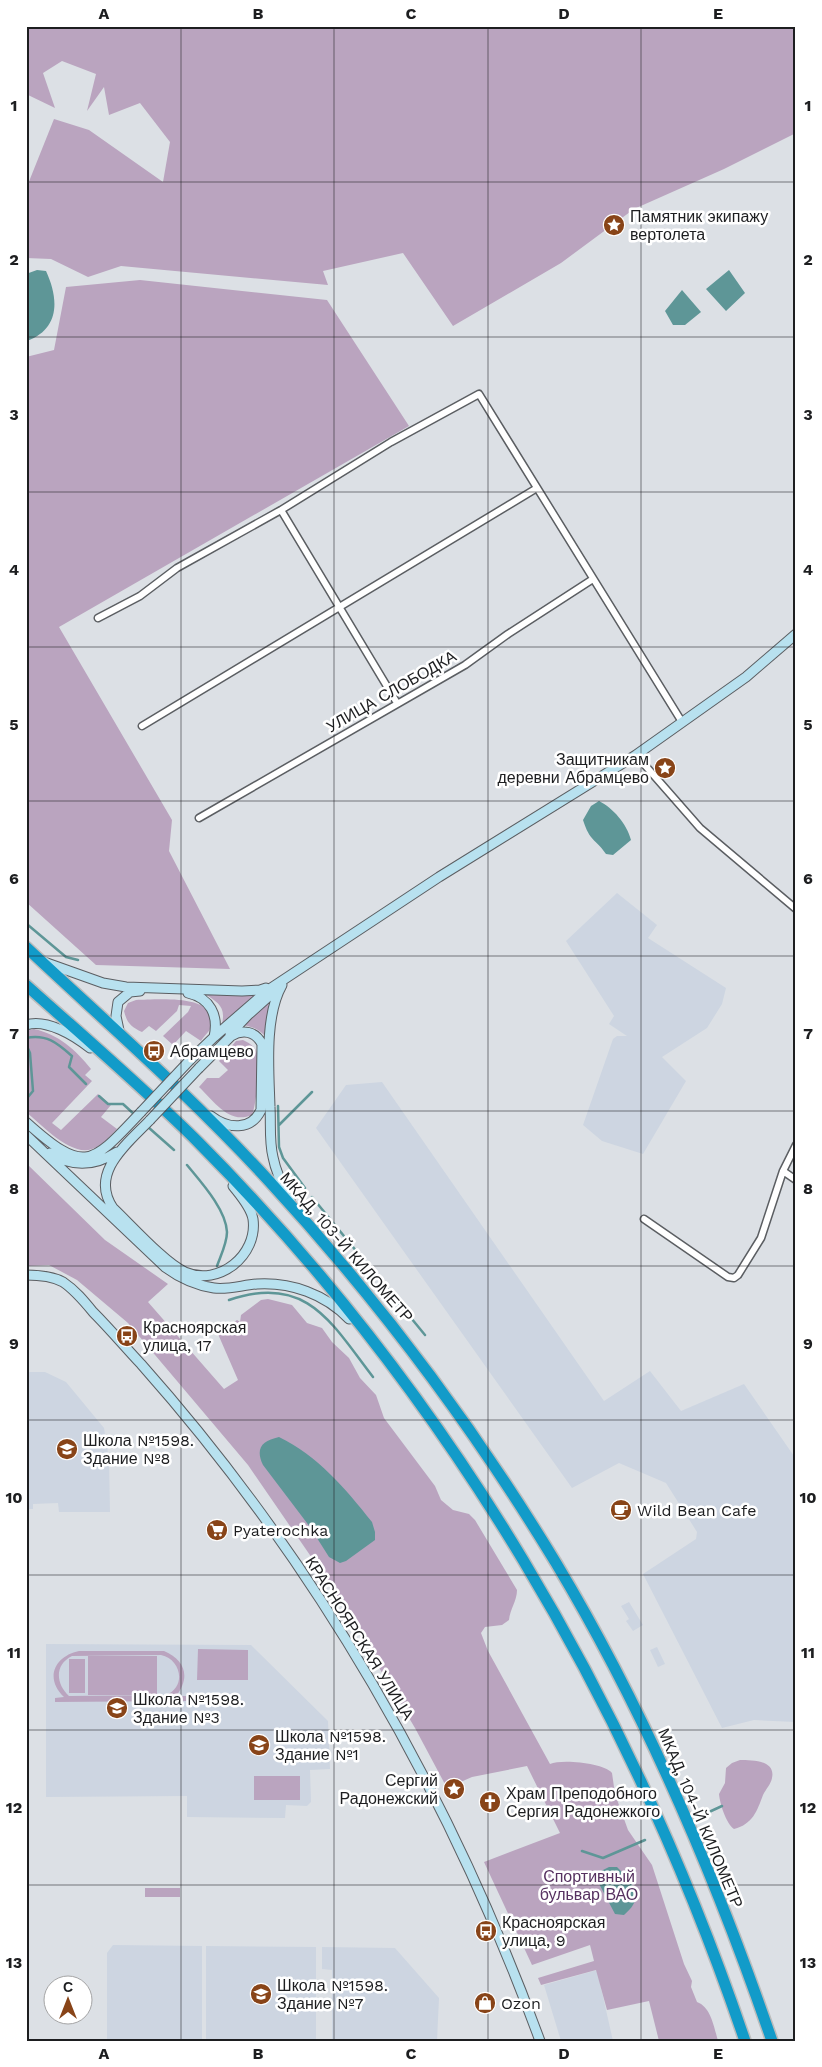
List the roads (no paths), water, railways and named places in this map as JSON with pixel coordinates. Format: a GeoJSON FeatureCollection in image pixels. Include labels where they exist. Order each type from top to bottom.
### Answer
{"type":"FeatureCollection","features":[{"type":"Feature","properties":{"kind":"highway","name":"МКАД, 103-Й КИЛОМЕТР"},"geometry":{"type":"LineString","coordinates":[[26,947],[216,1125],[360,1285],[428,1372],[511,1493],[556,1563],[586,1616]]}},
{"type":"Feature","properties":{"kind":"highway"},"geometry":{"type":"LineString","coordinates":[[26,985],[198,1143],[296,1249],[390,1362],[498,1518],[564,1628],[630,1756],[663,1827],[702,1924],[745,2041]]}},
{"type":"Feature","properties":{"kind":"highway","name":"МКАД, 104-Й КИЛОМЕТР"},"geometry":{"type":"LineString","coordinates":[[586,1616],[653,1745],[686,1817],[726,1914],[772,2041]]}},
{"type":"Feature","properties":{"kind":"street"},"geometry":{"type":"LineString","coordinates":[[98,618],[140,596],[178,568],[281,510],[391,442],[480,394],[682,722]]}},
{"type":"Feature","properties":{"kind":"street"},"geometry":{"type":"LineString","coordinates":[[142,726],[537,488]]}},
{"type":"Feature","properties":{"kind":"street"},"geometry":{"type":"LineString","coordinates":[[281,510],[397,703]]}},
{"type":"Feature","properties":{"kind":"street","name":"УЛИЦА СЛОБОДКА"},"geometry":{"type":"LineString","coordinates":[[199,818],[465,665],[508,634],[593,579]]}},
{"type":"Feature","properties":{"kind":"street"},"geometry":{"type":"LineString","coordinates":[[222,1044],[248,1015],[280,984],[297,971],[439,877],[636,755],[746,677],[796,634]]}},
{"type":"Feature","properties":{"kind":"street"},"geometry":{"type":"LineString","coordinates":[[636,755],[700,828],[796,908]]}},
{"type":"Feature","properties":{"kind":"street"},"geometry":{"type":"LineString","coordinates":[[40,960],[103,984],[126,987],[242,991],[260,990],[280,984]]}},
{"type":"Feature","properties":{"kind":"street"},"geometry":{"type":"LineString","coordinates":[[26,1122],[69,1155],[94,1156],[104,1151],[214,1036],[260,995],[280,984]]}},
{"type":"Feature","properties":{"kind":"street"},"geometry":{"type":"LineString","coordinates":[[280,984],[273,1004],[269,1051],[272,1156],[282,1186],[296,1212]]}},
{"type":"Feature","properties":{"kind":"street"},"geometry":{"type":"LineString","coordinates":[[120,1035],[116,1016],[118,1002],[130,992],[138,991],[189,993],[199,996],[207,1002],[216,1018],[214,1036]]}},
{"type":"Feature","properties":{"kind":"street"},"geometry":{"type":"LineString","coordinates":[[26,1025],[45,1025],[63,1031],[84,1043],[139,1087]]}},
{"type":"Feature","properties":{"kind":"street"},"geometry":{"type":"LineString","coordinates":[[193,1103],[215,1120],[226,1125],[240,1126],[250,1124],[257,1119],[261,1110],[262,1044],[258,1037],[244,1031],[230,1036],[122,1150],[110,1165],[104,1185],[107,1199],[113,1208],[169,1262],[185,1272],[199,1276],[214,1275],[236,1264],[244,1256],[249,1246],[252,1218],[244,1200],[198,1143]]}},
{"type":"Feature","properties":{"kind":"street"},"geometry":{"type":"LineString","coordinates":[[26,1134],[52,1155],[66,1162],[93,1164],[122,1150]]}},
{"type":"Feature","properties":{"kind":"street"},"geometry":{"type":"LineString","coordinates":[[26,1134],[165,1267],[179,1277],[198,1285],[217,1288],[281,1284],[312,1293],[342,1312],[390,1362]]}},
{"type":"Feature","properties":{"kind":"street"},"geometry":{"type":"LineString","coordinates":[[644,1219],[728,1277],[734,1278],[738,1275],[760,1238],[783,1171],[796,1145]]}},
{"type":"Feature","properties":{"kind":"street"},"geometry":{"type":"LineString","coordinates":[[783,1171],[796,1180]]}},
{"type":"Feature","properties":{"kind":"street","name":"КРАСНОЯРСКАЯ УЛИЦА"},"geometry":{"type":"LineString","coordinates":[[26,1275],[44,1276],[61,1281],[79,1296],[104,1323],[204,1439],[315,1590],[370,1679],[419,1766],[484,1902],[526,2002],[540,2041]]}},
{"type":"Feature","properties":{"kind":"water"},"geometry":{"type":"Polygon","coordinates":[[[37,270],[46,271],[53,292],[54,312],[46,329],[38,336],[27,341],[26,274],[37,270]]]}},
{"type":"Feature","properties":{"kind":"water"},"geometry":{"type":"Polygon","coordinates":[[[729,270],[745,293],[726,311],[706,289],[729,270]]]}},
{"type":"Feature","properties":{"kind":"water"},"geometry":{"type":"Polygon","coordinates":[[[682,290],[701,312],[685,325],[673,325],[665,311],[682,290]]]}},
{"type":"Feature","properties":{"kind":"water"},"geometry":{"type":"Polygon","coordinates":[[[599,801],[619,817],[631,840],[613,855],[606,854],[593,839],[583,820],[591,806],[599,801]]]}},
{"type":"Feature","properties":{"kind":"water"},"geometry":{"type":"Polygon","coordinates":[[[279,1437],[318,1463],[352,1497],[372,1522],[375,1540],[346,1561],[340,1563],[329,1557],[310,1527],[263,1465],[260,1454],[262,1446],[264,1443],[279,1437]]]}},
{"type":"Feature","properties":{"kind":"water"},"geometry":{"type":"Polygon","coordinates":[[[609,1867],[617,1867],[635,1890],[634,1902],[624,1915],[615,1914],[596,1878],[601,1871],[609,1867]]]}},
{"type":"Feature","properties":{"kind":"waterway"},"geometry":{"type":"LineString","coordinates":[[28,925],[66,957],[78,960]]}},
{"type":"Feature","properties":{"kind":"waterway"},"geometry":{"type":"LineString","coordinates":[[26,1038],[40,1037],[61,1047],[72,1056],[69,1067],[86,1084]]}},
{"type":"Feature","properties":{"kind":"waterway"},"geometry":{"type":"LineString","coordinates":[[26,1044],[30,1053],[33,1091],[28,1097]]}},
{"type":"Feature","properties":{"kind":"waterway"},"geometry":{"type":"LineString","coordinates":[[279,1125],[312,1092]]}},
{"type":"Feature","properties":{"kind":"waterway"},"geometry":{"type":"LineString","coordinates":[[99,1096],[108,1104],[123,1104],[135,1115]]}},
{"type":"Feature","properties":{"kind":"waterway"},"geometry":{"type":"LineString","coordinates":[[278,1106],[279,1147],[283,1158],[305,1188]]}},
{"type":"Feature","properties":{"kind":"waterway"},"geometry":{"type":"LineString","coordinates":[[148,1127],[174,1150]]}},
{"type":"Feature","properties":{"kind":"waterway"},"geometry":{"type":"LineString","coordinates":[[187,1165],[212,1196],[226,1223],[226,1240],[217,1266]]}},
{"type":"Feature","properties":{"kind":"waterway"},"geometry":{"type":"LineString","coordinates":[[312,1197],[425,1335]]}},
{"type":"Feature","properties":{"kind":"waterway"},"geometry":{"type":"LineString","coordinates":[[229,1300],[256,1293],[279,1293],[298,1299],[315,1308],[330,1322],[373,1377]]}},
{"type":"Feature","properties":{"kind":"waterway"},"geometry":{"type":"LineString","coordinates":[[709,1812],[722,1806]]}},
{"type":"Feature","properties":{"kind":"waterway"},"geometry":{"type":"LineString","coordinates":[[582,1851],[603,1858],[645,1840]]}},
{"type":"Feature","properties":{"kind":"place","name":"Памятник экипажу вертолета"},"geometry":{"type":"Point","coordinates":[614,225]}},
{"type":"Feature","properties":{"kind":"place","name":"Защитникам деревни Абрамцево"},"geometry":{"type":"Point","coordinates":[665,768]}},
{"type":"Feature","properties":{"kind":"place","name":"Абрамцево"},"geometry":{"type":"Point","coordinates":[154,1051]}},
{"type":"Feature","properties":{"kind":"place","name":"Красноярская улица, 17"},"geometry":{"type":"Point","coordinates":[127,1336]}},
{"type":"Feature","properties":{"kind":"place","name":"Школа №1598. Здание №8"},"geometry":{"type":"Point","coordinates":[67,1449]}},
{"type":"Feature","properties":{"kind":"place","name":"Wild Bean Cafe"},"geometry":{"type":"Point","coordinates":[621,1510]}},
{"type":"Feature","properties":{"kind":"place","name":"Pyaterochka"},"geometry":{"type":"Point","coordinates":[217,1530]}},
{"type":"Feature","properties":{"kind":"place","name":"Школа №1598. Здание №3"},"geometry":{"type":"Point","coordinates":[117,1708]}},
{"type":"Feature","properties":{"kind":"place","name":"Школа №1598. Здание №1"},"geometry":{"type":"Point","coordinates":[259,1745]}},
{"type":"Feature","properties":{"kind":"place","name":"Сергий Радонежский"},"geometry":{"type":"Point","coordinates":[454,1789]}},
{"type":"Feature","properties":{"kind":"place","name":"Храм Преподобного Сергия Радонежкого"},"geometry":{"type":"Point","coordinates":[490,1802]}},
{"type":"Feature","properties":{"kind":"place","name":"Красноярская улица, 9"},"geometry":{"type":"Point","coordinates":[486,1931]}},
{"type":"Feature","properties":{"kind":"place","name":"Школа №1598. Здание №7"},"geometry":{"type":"Point","coordinates":[261,1994]}},
{"type":"Feature","properties":{"kind":"place","name":"Ozon"},"geometry":{"type":"Point","coordinates":[485,2003]}},
{"type":"Feature","properties":{"kind":"park label","name":"Спортивный бульвар ВАО"},"geometry":{"type":"Point","coordinates":[589,1885]}}]}
